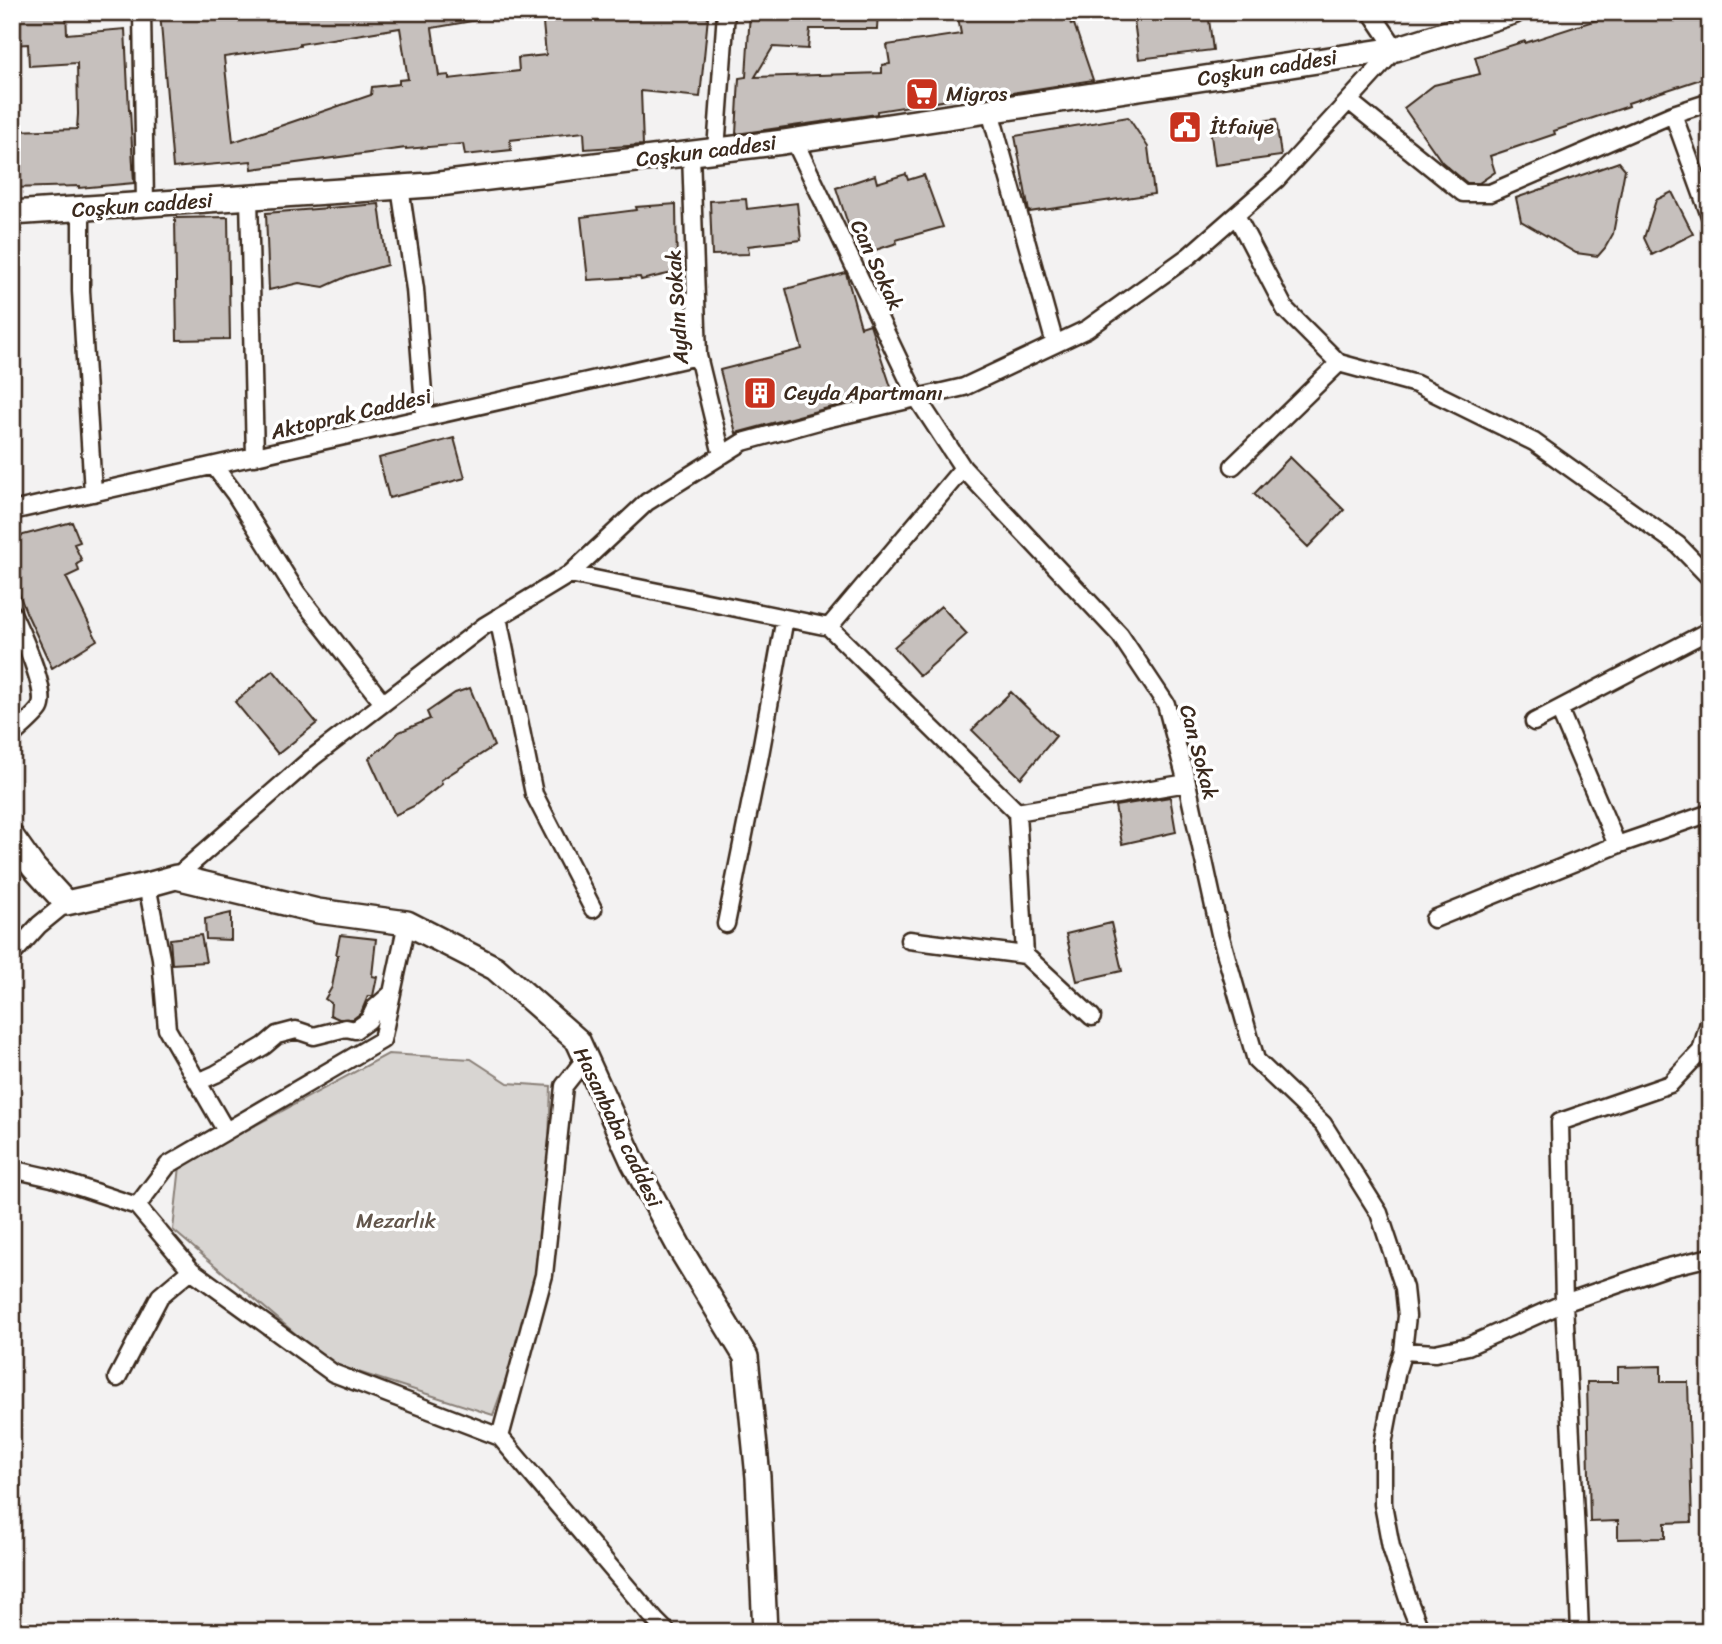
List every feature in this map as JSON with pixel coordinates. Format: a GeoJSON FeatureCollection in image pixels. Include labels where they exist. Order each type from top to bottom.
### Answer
{"type":"FeatureCollection","features":[{"type":"Feature","properties":{"kind":"street"},"geometry":{"type":"LineString","coordinates":[[142,12],[145,204]]}},
{"type":"Feature","properties":{"kind":"street"},"geometry":{"type":"LineString","coordinates":[[716,150],[726,12]]}},
{"type":"Feature","properties":{"kind":"street"},"geometry":{"type":"LineString","coordinates":[[12,955],[39,925],[66,903],[176,877],[312,758],[383,703],[484,626],[570,574],[646,502],[743,442],[826,419],[964,387],[1087,329],[1189,256],[1277,179],[1349,102],[1396,49],[1371,12]]}},
{"type":"Feature","properties":{"kind":"street","name":"Coşkun caddesi"},"geometry":{"type":"LineString","coordinates":[[12,213],[431,185],[794,140],[1396,49],[1513,12]]}},
{"type":"Feature","properties":{"kind":"street"},"geometry":{"type":"LineString","coordinates":[[1349,102],[1463,193],[1490,193],[1673,114],[1710,102]]}},
{"type":"Feature","properties":{"kind":"street"},"geometry":{"type":"LineString","coordinates":[[990,111],[1055,344]]}},
{"type":"Feature","properties":{"kind":"street"},"geometry":{"type":"LineString","coordinates":[[1673,114],[1710,216]]}},
{"type":"Feature","properties":{"kind":"street","name":"Can Sokak"},"geometry":{"type":"LineString","coordinates":[[794,140],[917,398],[963,468],[1120,635],[1166,704],[1187,783],[1220,934],[1256,1060],[1323,1124],[1379,1213],[1404,1288],[1407,1316],[1403,1351],[1383,1444],[1383,1504],[1391,1547],[1421,1632]]}},
{"type":"Feature","properties":{"kind":"street","name":"Aydın Sokak"},"geometry":{"type":"LineString","coordinates":[[691,153],[698,356],[722,455]]}},
{"type":"Feature","properties":{"kind":"street"},"geometry":{"type":"LineString","coordinates":[[400,187],[415,289],[425,418]]}},
{"type":"Feature","properties":{"kind":"street"},"geometry":{"type":"LineString","coordinates":[[249,197],[255,457]]}},
{"type":"Feature","properties":{"kind":"street"},"geometry":{"type":"LineString","coordinates":[[81,209],[81,291],[93,493]]}},
{"type":"Feature","properties":{"kind":"street"},"geometry":{"type":"LineString","coordinates":[[1236,215],[1285,309],[1339,363],[1416,384],[1534,442],[1678,545],[1710,578]]}},
{"type":"Feature","properties":{"kind":"street","name":"Aktoprak Caddesi"},"geometry":{"type":"LineString","coordinates":[[12,511],[698,356]]}},
{"type":"Feature","properties":{"kind":"street"},"geometry":{"type":"LineString","coordinates":[[1233,466],[1339,363]]}},
{"type":"Feature","properties":{"kind":"street"},"geometry":{"type":"LineString","coordinates":[[214,466],[235,494],[297,593],[383,703]]}},
{"type":"Feature","properties":{"kind":"street"},"geometry":{"type":"LineString","coordinates":[[829,627],[963,468]]}},
{"type":"Feature","properties":{"kind":"street"},"geometry":{"type":"LineString","coordinates":[[570,574],[829,627],[1017,812],[1025,955]]}},
{"type":"Feature","properties":{"kind":"street"},"geometry":{"type":"LineString","coordinates":[[12,613],[40,681],[43,696],[41,708],[12,736]]}},
{"type":"Feature","properties":{"kind":"street"},"geometry":{"type":"LineString","coordinates":[[498,617],[534,794],[593,909]]}},
{"type":"Feature","properties":{"kind":"street"},"geometry":{"type":"LineString","coordinates":[[726,924],[785,618]]}},
{"type":"Feature","properties":{"kind":"street"},"geometry":{"type":"LineString","coordinates":[[1534,722],[1710,630]]}},
{"type":"Feature","properties":{"kind":"street"},"geometry":{"type":"LineString","coordinates":[[1559,709],[1616,845]]}},
{"type":"Feature","properties":{"kind":"street"},"geometry":{"type":"LineString","coordinates":[[1017,812],[1187,783]]}},
{"type":"Feature","properties":{"kind":"street"},"geometry":{"type":"LineString","coordinates":[[1434,919],[1616,845],[1710,813]]}},
{"type":"Feature","properties":{"kind":"street"},"geometry":{"type":"LineString","coordinates":[[12,837],[34,868],[66,903]]}},
{"type":"Feature","properties":{"kind":"street","name":"Hasanbaba caddesi"},"geometry":{"type":"LineString","coordinates":[[176,877],[318,911],[407,923],[495,968],[578,1041],[633,1162],[682,1252],[746,1357],[758,1477],[765,1632]]}},
{"type":"Feature","properties":{"kind":"street"},"geometry":{"type":"LineString","coordinates":[[147,885],[161,958],[167,1029],[226,1131]]}},
{"type":"Feature","properties":{"kind":"street"},"geometry":{"type":"LineString","coordinates":[[137,1206],[168,1165],[382,1040],[407,923]]}},
{"type":"Feature","properties":{"kind":"street"},"geometry":{"type":"LineString","coordinates":[[909,940],[1025,955],[1092,1017]]}},
{"type":"Feature","properties":{"kind":"street"},"geometry":{"type":"LineString","coordinates":[[198,1082],[264,1046],[277,1035],[296,1031],[314,1035],[346,1028],[355,1030],[369,1020],[375,1009],[392,993]]}},
{"type":"Feature","properties":{"kind":"street"},"geometry":{"type":"LineString","coordinates":[[1580,1632],[1564,1303],[1560,1122],[1670,1084],[1701,1051],[1710,1019]]}},
{"type":"Feature","properties":{"kind":"street"},"geometry":{"type":"LineString","coordinates":[[500,1437],[544,1275],[564,1086],[586,1058]]}},
{"type":"Feature","properties":{"kind":"street"},"geometry":{"type":"LineString","coordinates":[[12,1169],[52,1178],[137,1206],[191,1270],[333,1373],[500,1437],[667,1632]]}},
{"type":"Feature","properties":{"kind":"street"},"geometry":{"type":"LineString","coordinates":[[1403,1351],[1435,1353],[1468,1346],[1564,1303],[1665,1268],[1710,1257]]}},
{"type":"Feature","properties":{"kind":"street"},"geometry":{"type":"LineString","coordinates":[[117,1378],[160,1296],[191,1270]]}},
{"type":"Feature","properties":{"kind":"green space","name":"Mezarlık"},"geometry":{"type":"Polygon","coordinates":[[[388,1054],[471,1059],[508,1083],[551,1086],[544,1275],[493,1415],[330,1363],[173,1230],[180,1166],[388,1054]]]}},
{"type":"Feature","properties":{"kind":"building"},"geometry":{"type":"Polygon","coordinates":[[[12,12],[66,12],[67,34],[125,29],[134,183],[79,188],[12,188],[12,131],[77,129],[78,114],[77,63],[29,66],[28,44],[12,45],[12,12]]]}},
{"type":"Feature","properties":{"kind":"building"},"geometry":{"type":"Polygon","coordinates":[[[160,12],[477,12],[478,20],[432,28],[439,76],[449,75],[449,79],[519,71],[518,58],[546,55],[542,12],[660,12],[708,17],[700,97],[641,91],[643,145],[585,149],[584,132],[510,140],[511,150],[465,155],[463,144],[406,148],[252,169],[251,161],[173,168],[160,12]],[[400,28],[224,57],[233,142],[371,95],[372,87],[399,84],[399,80],[408,79],[400,28]]]}},
{"type":"Feature","properties":{"kind":"building"},"geometry":{"type":"Polygon","coordinates":[[[750,12],[878,12],[877,29],[810,29],[808,49],[773,47],[755,77],[882,73],[882,65],[890,64],[887,45],[961,34],[957,12],[1068,12],[1093,80],[736,134],[739,78],[746,77],[750,12]]]}},
{"type":"Feature","properties":{"kind":"building"},"geometry":{"type":"Polygon","coordinates":[[[1208,12],[1213,50],[1139,59],[1134,20],[1208,12]]]}},
{"type":"Feature","properties":{"kind":"building"},"geometry":{"type":"Polygon","coordinates":[[[1621,12],[1710,12],[1710,76],[1628,103],[1629,106],[1490,156],[1495,172],[1479,183],[1467,183],[1442,162],[1404,108],[1434,85],[1480,74],[1475,57],[1621,12]]]}},
{"type":"Feature","properties":{"kind":"building"},"geometry":{"type":"Polygon","coordinates":[[[1128,117],[1148,147],[1154,194],[1029,212],[1015,136],[1128,117]]]}},
{"type":"Feature","properties":{"kind":"building"},"geometry":{"type":"Polygon","coordinates":[[[1276,119],[1281,156],[1215,165],[1210,128],[1276,119]]]}},
{"type":"Feature","properties":{"kind":"building"},"geometry":{"type":"Polygon","coordinates":[[[1619,162],[1625,169],[1613,234],[1598,256],[1576,253],[1521,221],[1516,198],[1619,162]]]}},
{"type":"Feature","properties":{"kind":"building"},"geometry":{"type":"Polygon","coordinates":[[[906,174],[908,180],[924,175],[943,227],[896,240],[897,243],[860,255],[836,188],[875,175],[877,183],[906,174]]]}},
{"type":"Feature","properties":{"kind":"building"},"geometry":{"type":"Polygon","coordinates":[[[1672,192],[1693,234],[1652,255],[1644,238],[1656,200],[1672,192]]]}},
{"type":"Feature","properties":{"kind":"building"},"geometry":{"type":"Polygon","coordinates":[[[746,199],[747,209],[797,203],[801,240],[748,246],[749,254],[712,255],[710,201],[746,199]]]}},
{"type":"Feature","properties":{"kind":"building"},"geometry":{"type":"Polygon","coordinates":[[[379,204],[387,265],[348,276],[324,287],[299,283],[269,290],[266,213],[379,204]]]}},
{"type":"Feature","properties":{"kind":"building"},"geometry":{"type":"Polygon","coordinates":[[[676,204],[677,272],[641,280],[640,277],[588,280],[581,217],[637,210],[636,207],[676,204]]]}},
{"type":"Feature","properties":{"kind":"building"},"geometry":{"type":"Polygon","coordinates":[[[228,217],[230,339],[177,340],[175,218],[228,217]]]}},
{"type":"Feature","properties":{"kind":"building"},"geometry":{"type":"Polygon","coordinates":[[[846,273],[861,327],[870,324],[893,393],[736,433],[720,370],[802,349],[786,289],[846,273]]]}},
{"type":"Feature","properties":{"kind":"building"},"geometry":{"type":"Polygon","coordinates":[[[454,438],[465,478],[389,498],[379,458],[454,438]]]}},
{"type":"Feature","properties":{"kind":"building"},"geometry":{"type":"Polygon","coordinates":[[[1290,457],[1344,510],[1308,547],[1254,494],[1290,457]]]}},
{"type":"Feature","properties":{"kind":"building"},"geometry":{"type":"Polygon","coordinates":[[[72,522],[80,542],[74,544],[82,561],[77,564],[79,571],[66,577],[97,640],[52,668],[12,575],[12,538],[72,522]]]}},
{"type":"Feature","properties":{"kind":"building"},"geometry":{"type":"Polygon","coordinates":[[[941,606],[967,634],[920,676],[894,647],[941,606]]]}},
{"type":"Feature","properties":{"kind":"building"},"geometry":{"type":"Polygon","coordinates":[[[273,670],[317,723],[278,754],[235,702],[273,670]]]}},
{"type":"Feature","properties":{"kind":"building"},"geometry":{"type":"Polygon","coordinates":[[[470,688],[494,746],[441,780],[442,784],[414,806],[395,815],[369,758],[399,732],[430,719],[427,712],[455,693],[470,688]]]}},
{"type":"Feature","properties":{"kind":"building"},"geometry":{"type":"Polygon","coordinates":[[[1011,692],[1056,736],[1021,778],[972,730],[1011,692]]]}},
{"type":"Feature","properties":{"kind":"building"},"geometry":{"type":"Polygon","coordinates":[[[1170,797],[1176,832],[1122,844],[1115,806],[1170,797]]]}},
{"type":"Feature","properties":{"kind":"building"},"geometry":{"type":"Polygon","coordinates":[[[231,913],[231,940],[206,939],[205,919],[231,913]]]}},
{"type":"Feature","properties":{"kind":"building"},"geometry":{"type":"Polygon","coordinates":[[[1111,923],[1122,971],[1077,981],[1066,934],[1111,923]]]}},
{"type":"Feature","properties":{"kind":"building"},"geometry":{"type":"Polygon","coordinates":[[[201,935],[206,962],[172,964],[170,939],[201,935]]]}},
{"type":"Feature","properties":{"kind":"building"},"geometry":{"type":"Polygon","coordinates":[[[340,935],[376,939],[372,976],[377,977],[373,996],[368,996],[361,1013],[353,1019],[339,1019],[330,1015],[331,1003],[325,999],[332,987],[340,935]]]}},
{"type":"Feature","properties":{"kind":"building"},"geometry":{"type":"Polygon","coordinates":[[[1661,1366],[1661,1382],[1688,1382],[1692,1522],[1665,1523],[1665,1538],[1618,1539],[1618,1521],[1590,1522],[1587,1382],[1618,1382],[1618,1367],[1661,1366]]]}},
{"type":"Feature","properties":{"kind":"place","name":"Migros"},"geometry":{"type":"Point","coordinates":[922,94]}},
{"type":"Feature","properties":{"kind":"place","name":"İtfaiye"},"geometry":{"type":"Point","coordinates":[1185,127]}},
{"type":"Feature","properties":{"kind":"place","name":"Ceyda Apartmanı"},"geometry":{"type":"Point","coordinates":[760,393]}}]}
